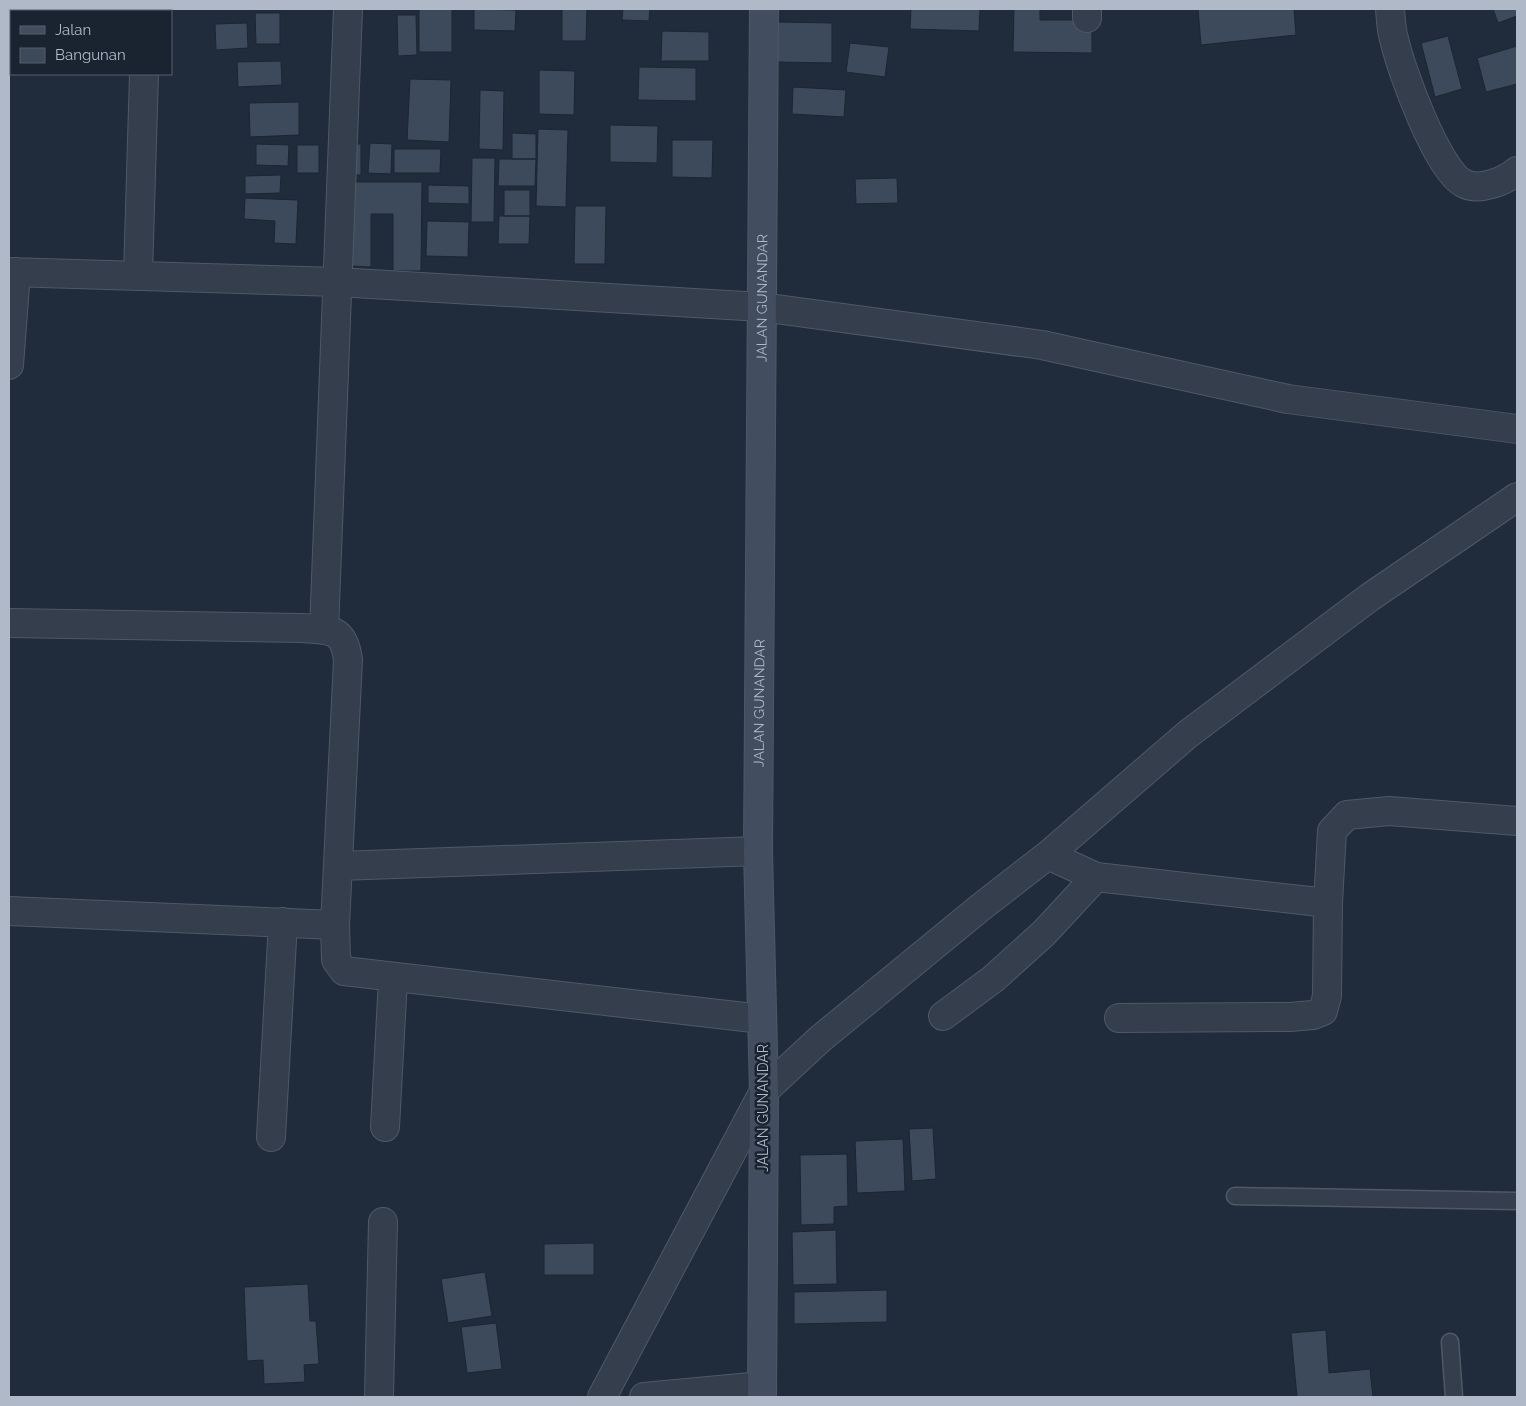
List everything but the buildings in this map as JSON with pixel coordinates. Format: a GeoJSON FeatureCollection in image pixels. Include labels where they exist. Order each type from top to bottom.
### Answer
{"type":"FeatureCollection","features":[{"type":"Feature","properties":{"kind":"main road","name":"JALAN GUNANDAR"},"geometry":{"type":"LineString","coordinates":[[762,1392],[764,1091],[758,851],[764,9]]}},
{"type":"Feature","properties":{"kind":"street"},"geometry":{"type":"LineString","coordinates":[[324,630],[348,9]]}},
{"type":"Feature","properties":{"kind":"street"},"geometry":{"type":"LineString","coordinates":[[1390,9],[1393,38],[1415,101],[1451,173],[1465,184],[1492,185],[1506,180],[1517,171]]}},
{"type":"Feature","properties":{"kind":"street"},"geometry":{"type":"LineString","coordinates":[[138,275],[144,75]]}},
{"type":"Feature","properties":{"kind":"street"},"geometry":{"type":"LineString","coordinates":[[9,365],[12,272],[337,282],[762,307],[1042,346],[1288,399],[1517,429]]}},
{"type":"Feature","properties":{"kind":"street"},"geometry":{"type":"LineString","coordinates":[[602,1397],[764,1091],[820,1039],[981,907],[1048,856],[1188,734],[1370,597],[1517,497]]}},
{"type":"Feature","properties":{"kind":"street"},"geometry":{"type":"LineString","coordinates":[[9,623],[324,630],[339,635],[343,639],[346,643],[348,660],[335,925],[336,960],[344,972],[762,1019]]}},
{"type":"Feature","properties":{"kind":"street"},"geometry":{"type":"LineString","coordinates":[[1119,1018],[1290,1017],[1313,1015],[1323,1011],[1327,996],[1328,903],[1332,831],[1347,815],[1389,811],[1517,821]]}},
{"type":"Feature","properties":{"kind":"street"},"geometry":{"type":"LineString","coordinates":[[339,866],[758,851]]}},
{"type":"Feature","properties":{"kind":"street"},"geometry":{"type":"LineString","coordinates":[[1048,856],[1096,877],[1328,903]]}},
{"type":"Feature","properties":{"kind":"street"},"geometry":{"type":"LineString","coordinates":[[943,1016],[993,979],[1044,933],[1096,877]]}},
{"type":"Feature","properties":{"kind":"street"},"geometry":{"type":"LineString","coordinates":[[9,911],[335,925]]}},
{"type":"Feature","properties":{"kind":"street"},"geometry":{"type":"LineString","coordinates":[[271,1138],[283,922]]}},
{"type":"Feature","properties":{"kind":"street"},"geometry":{"type":"LineString","coordinates":[[385,1127],[393,979]]}},
{"type":"Feature","properties":{"kind":"street"},"geometry":{"type":"LineString","coordinates":[[378,1397],[383,1222]]}},
{"type":"Feature","properties":{"kind":"street"},"geometry":{"type":"LineString","coordinates":[[644,1397],[762,1392]]}},
{"type":"Feature","properties":{"kind":"lane"},"geometry":{"type":"LineString","coordinates":[[1235,1196],[1517,1201]]}},
{"type":"Feature","properties":{"kind":"lane"},"geometry":{"type":"LineString","coordinates":[[1450,1342],[1454,1397]]}}]}
